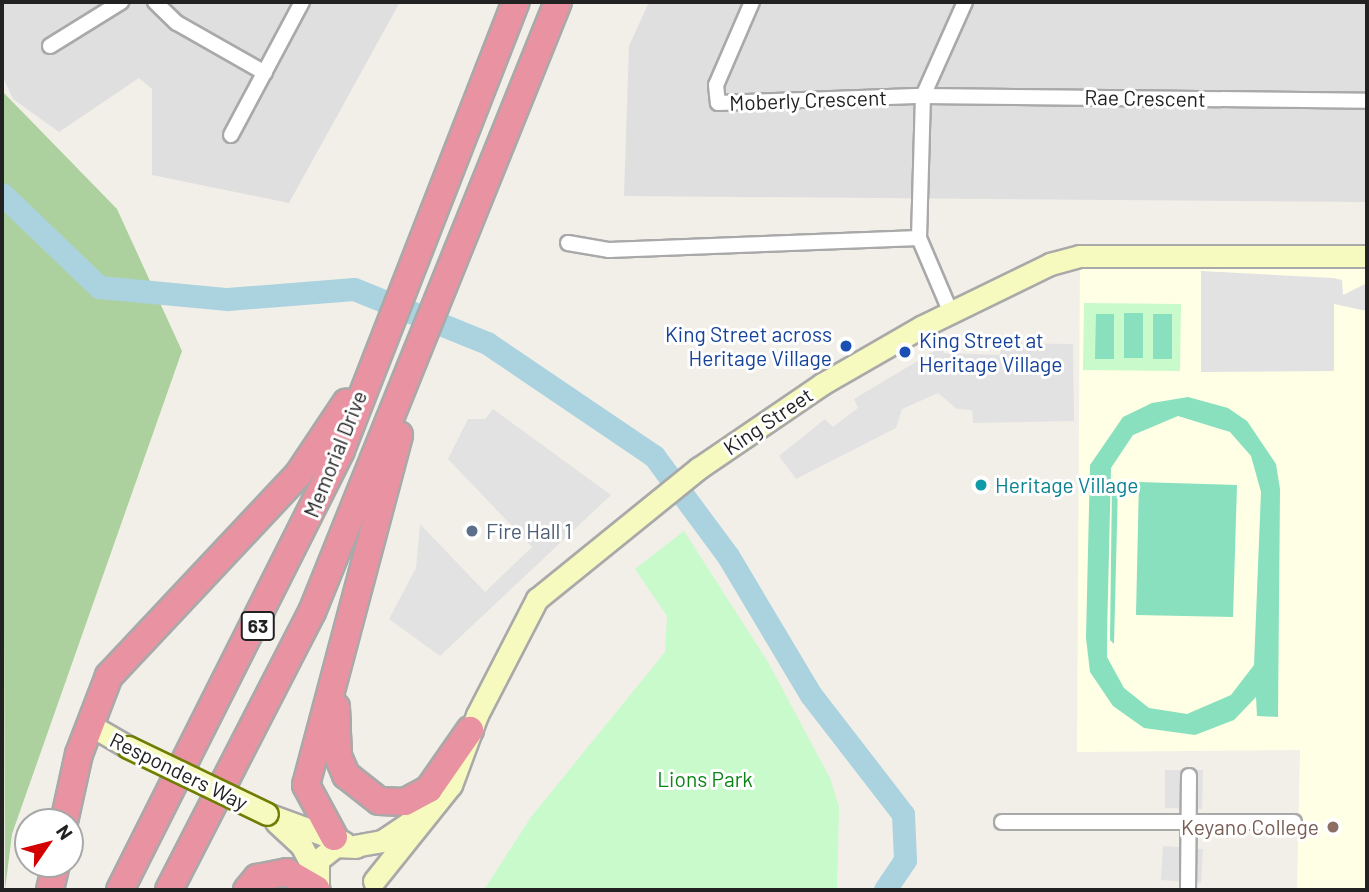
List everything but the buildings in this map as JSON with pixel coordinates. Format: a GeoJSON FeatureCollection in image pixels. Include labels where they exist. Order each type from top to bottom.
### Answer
{"type":"FeatureCollection","features":[{"type":"Feature","properties":{"kind":"highway","name":"Memorial Drive"},"geometry":{"type":"LineString","coordinates":[[120,890],[274,594],[341,450],[418,243],[516,2]]}},
{"type":"Feature","properties":{"kind":"highway","name":"Memorial Drive"},"geometry":{"type":"LineString","coordinates":[[169,890],[312,612],[416,363],[558,2]]}},
{"type":"Feature","properties":{"kind":"highway"},"geometry":{"type":"LineString","coordinates":[[67,808],[79,754],[92,726],[108,676],[299,475],[376,352]]}},
{"type":"Feature","properties":{"kind":"highway"},"geometry":{"type":"LineString","coordinates":[[346,843],[306,785],[335,693],[416,363]]}},
{"type":"Feature","properties":{"kind":"highway"},"geometry":{"type":"LineString","coordinates":[[335,693],[338,756],[355,787],[379,801],[405,802],[429,789],[470,730]]}},
{"type":"Feature","properties":{"kind":"highway"},"geometry":{"type":"LineString","coordinates":[[247,890],[257,878],[287,872],[316,883]]}},
{"type":"Feature","properties":{"kind":"street"},"geometry":{"type":"LineString","coordinates":[[50,46],[121,2]]}},
{"type":"Feature","properties":{"kind":"street"},"geometry":{"type":"LineString","coordinates":[[155,2],[177,23],[265,73]]}},
{"type":"Feature","properties":{"kind":"street"},"geometry":{"type":"LineString","coordinates":[[231,135],[302,2]]}},
{"type":"Feature","properties":{"kind":"street","name":"Moberly Crescent"},"geometry":{"type":"LineString","coordinates":[[752,2],[716,85],[718,103],[923,96]]}},
{"type":"Feature","properties":{"kind":"street"},"geometry":{"type":"LineString","coordinates":[[950,313],[919,239],[923,96],[965,2]]}},
{"type":"Feature","properties":{"kind":"street","name":"Rae Crescent"},"geometry":{"type":"LineString","coordinates":[[923,96],[1367,101]]}},
{"type":"Feature","properties":{"kind":"street"},"geometry":{"type":"LineString","coordinates":[[568,243],[609,250],[919,239]]}},
{"type":"Feature","properties":{"kind":"street","name":"King Street"},"geometry":{"type":"LineString","coordinates":[[373,887],[432,815],[458,762],[470,730],[537,599],[699,468],[848,368],[950,313],[1080,256],[1367,256]]}},
{"type":"Feature","properties":{"kind":"street","name":"Responders Way"},"geometry":{"type":"LineString","coordinates":[[92,726],[128,747],[267,814],[346,843]]}},
{"type":"Feature","properties":{"kind":"street","name":"King Street"},"geometry":{"type":"LineString","coordinates":[[316,883],[327,849],[346,843],[382,841],[410,823],[458,762]]}},
{"type":"Feature","properties":{"kind":"street"},"geometry":{"type":"LineString","coordinates":[[1188,890],[1189,776]]}},
{"type":"Feature","properties":{"kind":"street","name":"Responders Way"},"geometry":{"type":"LineString","coordinates":[[267,814],[301,845],[316,883]]}},
{"type":"Feature","properties":{"kind":"street"},"geometry":{"type":"LineString","coordinates":[[1002,822],[1294,822]]}},
{"type":"Feature","properties":{"kind":"street"},"geometry":{"type":"LineString","coordinates":[[346,843],[370,859],[373,887]]}},
{"type":"Feature","properties":{"kind":"shaded area"},"geometry":{"type":"Polygon","coordinates":[[[2,2],[400,2],[289,203],[152,175],[152,89],[139,78],[59,132],[13,99],[2,75],[2,2]]]}},
{"type":"Feature","properties":{"kind":"shaded area"},"geometry":{"type":"Polygon","coordinates":[[[649,2],[1367,2],[1367,202],[624,196],[629,46],[649,2]]]}},
{"type":"Feature","properties":{"kind":"shaded area"},"geometry":{"type":"Polygon","coordinates":[[[1080,256],[1367,256],[1367,890],[1297,890],[1300,750],[1077,752],[1080,256]]]}},
{"type":"Feature","properties":{"kind":"shaded area"},"geometry":{"type":"Polygon","coordinates":[[[1201,271],[1333,278],[1342,280],[1343,295],[1367,283],[1367,311],[1334,304],[1334,371],[1201,372],[1201,271]]]}},
{"type":"Feature","properties":{"kind":"shaded area"},"geometry":{"type":"Polygon","coordinates":[[[1002,343],[1073,344],[1074,421],[973,423],[972,410],[957,409],[938,393],[902,409],[896,428],[796,479],[779,456],[825,419],[833,427],[858,408],[854,399],[941,347],[944,353],[1000,355],[1002,343]]]}},
{"type":"Feature","properties":{"kind":"shaded area"},"geometry":{"type":"Polygon","coordinates":[[[493,409],[611,495],[440,656],[389,619],[416,568],[420,524],[485,592],[532,547],[448,459],[468,419],[485,419],[493,409]]]}},
{"type":"Feature","properties":{"kind":"shaded area"},"geometry":{"type":"Polygon","coordinates":[[[1165,770],[1203,770],[1202,809],[1165,808],[1165,770]]]}},
{"type":"Feature","properties":{"kind":"shaded area"},"geometry":{"type":"Polygon","coordinates":[[[1163,846],[1203,849],[1201,883],[1161,880],[1163,846]]]}},
{"type":"Feature","properties":{"kind":"green space"},"geometry":{"type":"Polygon","coordinates":[[[2,91],[117,209],[182,351],[21,808],[14,808],[14,828],[5,890],[2,91]]]}},
{"type":"Feature","properties":{"kind":"green space"},"geometry":{"type":"Polygon","coordinates":[[[1084,303],[1181,304],[1180,371],[1083,370],[1084,303]]]}},
{"type":"Feature","properties":{"kind":"green space"},"geometry":{"type":"Polygon","coordinates":[[[1124,313],[1143,313],[1143,358],[1124,358],[1124,313]]]}},
{"type":"Feature","properties":{"kind":"green space"},"geometry":{"type":"Polygon","coordinates":[[[1096,314],[1114,314],[1114,359],[1095,359],[1096,314]]]}},
{"type":"Feature","properties":{"kind":"green space"},"geometry":{"type":"Polygon","coordinates":[[[1153,314],[1172,314],[1172,359],[1153,359],[1153,314]]]}},
{"type":"Feature","properties":{"kind":"green space"},"geometry":{"type":"Polygon","coordinates":[[[1188,397],[1228,408],[1247,421],[1276,464],[1280,489],[1278,717],[1257,716],[1256,697],[1234,720],[1195,735],[1144,728],[1113,706],[1090,672],[1086,638],[1090,465],[1123,417],[1152,403],[1188,397]],[[1178,416],[1133,435],[1111,468],[1107,657],[1124,688],[1149,708],[1187,714],[1231,695],[1254,665],[1261,492],[1251,456],[1230,432],[1178,416]]]}},
{"type":"Feature","properties":{"kind":"green space"},"geometry":{"type":"Polygon","coordinates":[[[1139,482],[1237,485],[1233,617],[1136,615],[1139,482]]]}},
{"type":"Feature","properties":{"kind":"green space"},"geometry":{"type":"Polygon","coordinates":[[[1112,485],[1118,485],[1114,644],[1110,640],[1112,485]]]}},
{"type":"Feature","properties":{"kind":"green space","name":"Lions Park"},"geometry":{"type":"Polygon","coordinates":[[[684,531],[768,662],[830,778],[839,807],[837,890],[484,890],[531,817],[665,652],[667,616],[635,569],[684,531]]]}},
{"type":"Feature","properties":{"kind":"waterway"},"geometry":{"type":"LineString","coordinates":[[2,194],[99,287],[227,299],[354,289],[487,343],[654,456],[728,556],[811,695],[903,814],[905,860],[885,890]]}},
{"type":"Feature","properties":{"kind":"place","name":"King Street across Heritage Village"},"geometry":{"type":"Point","coordinates":[846,346]}},
{"type":"Feature","properties":{"kind":"place","name":"King Street at Heritage Village"},"geometry":{"type":"Point","coordinates":[905,352]}},
{"type":"Feature","properties":{"kind":"place","name":"Heritage Village"},"geometry":{"type":"Point","coordinates":[981,485]}},
{"type":"Feature","properties":{"kind":"place","name":"Fire Hall 1"},"geometry":{"type":"Point","coordinates":[472,531]}},
{"type":"Feature","properties":{"kind":"place","name":"Keyano College"},"geometry":{"type":"Point","coordinates":[1333,827]}}]}
